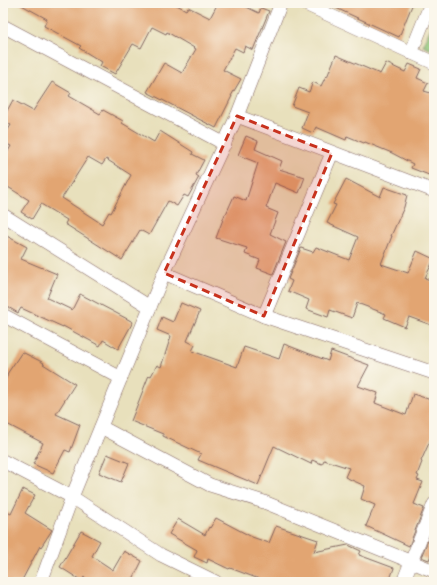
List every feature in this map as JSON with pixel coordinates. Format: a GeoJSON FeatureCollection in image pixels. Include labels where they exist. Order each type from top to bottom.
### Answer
{"type":"FeatureCollection","features":[{"type":"Feature","properties":{"kind":"street"},"geometry":{"type":"LineString","coordinates":[[41,582],[72,497],[164,272],[237,116],[281,3]]}},
{"type":"Feature","properties":{"kind":"street"},"geometry":{"type":"LineString","coordinates":[[303,3],[434,63]]}},
{"type":"Feature","properties":{"kind":"street"},"geometry":{"type":"LineString","coordinates":[[411,53],[431,3]]}},
{"type":"Feature","properties":{"kind":"street"},"geometry":{"type":"LineString","coordinates":[[3,26],[224,144]]}},
{"type":"Feature","properties":{"kind":"street"},"geometry":{"type":"LineString","coordinates":[[237,116],[434,191]]}},
{"type":"Feature","properties":{"kind":"street"},"geometry":{"type":"LineString","coordinates":[[264,316],[332,153]]}},
{"type":"Feature","properties":{"kind":"street"},"geometry":{"type":"LineString","coordinates":[[4,217],[150,307]]}},
{"type":"Feature","properties":{"kind":"street"},"geometry":{"type":"LineString","coordinates":[[164,272],[264,316],[434,373]]}},
{"type":"Feature","properties":{"kind":"street"},"geometry":{"type":"LineString","coordinates":[[3,315],[121,378]]}},
{"type":"Feature","properties":{"kind":"street"},"geometry":{"type":"LineString","coordinates":[[101,427],[210,485],[264,502],[434,571]]}},
{"type":"Feature","properties":{"kind":"street"},"geometry":{"type":"LineString","coordinates":[[3,461],[72,497],[161,556],[216,582]]}},
{"type":"Feature","properties":{"kind":"street"},"geometry":{"type":"LineString","coordinates":[[403,582],[434,504]]}},
{"type":"Feature","properties":{"kind":"highlighted area"},"geometry":{"type":"Polygon","coordinates":[[[237,116],[332,153],[264,316],[164,273],[237,116]]]}},
{"type":"Feature","properties":{"kind":"green space"},"geometry":{"type":"Polygon","coordinates":[[[434,20],[434,51],[423,46],[434,20]]]}},
{"type":"Feature","properties":{"kind":"building"},"geometry":{"type":"Polygon","coordinates":[[[18,3],[173,3],[186,10],[188,7],[210,18],[218,3],[238,3],[259,13],[261,8],[269,11],[253,50],[245,46],[243,52],[235,48],[223,70],[241,79],[216,128],[147,92],[164,63],[182,73],[196,49],[167,32],[166,34],[152,27],[141,48],[133,44],[115,74],[100,66],[102,62],[79,48],[81,46],[44,26],[47,19],[18,3]]]}},
{"type":"Feature","properties":{"kind":"building"},"geometry":{"type":"Polygon","coordinates":[[[325,3],[413,3],[399,37],[325,3]]]}},
{"type":"Feature","properties":{"kind":"building"},"geometry":{"type":"Polygon","coordinates":[[[336,55],[380,74],[386,63],[405,72],[409,64],[421,69],[417,78],[428,83],[424,91],[434,94],[434,177],[411,168],[413,164],[392,153],[365,142],[364,143],[347,136],[346,140],[316,127],[313,133],[302,128],[308,112],[292,106],[299,88],[309,92],[313,82],[321,86],[326,76],[327,77],[336,55]]]}},
{"type":"Feature","properties":{"kind":"building"},"geometry":{"type":"Polygon","coordinates":[[[52,82],[71,93],[69,96],[100,114],[103,110],[123,121],[122,123],[154,142],[160,131],[193,152],[192,154],[204,160],[196,175],[199,177],[188,197],[184,195],[177,206],[168,201],[149,235],[140,230],[122,260],[65,224],[67,220],[41,204],[32,219],[21,212],[29,200],[3,184],[3,160],[11,146],[3,142],[3,138],[11,125],[3,121],[3,118],[13,100],[33,111],[52,82]],[[88,157],[62,198],[102,224],[109,212],[111,213],[131,175],[106,159],[102,165],[88,157]]]}},
{"type":"Feature","properties":{"kind":"building"},"geometry":{"type":"Polygon","coordinates":[[[246,136],[258,141],[255,149],[282,161],[279,169],[305,177],[299,193],[275,183],[266,208],[278,213],[270,234],[286,242],[273,274],[257,268],[260,260],[245,254],[247,248],[216,238],[234,196],[246,201],[258,163],[238,155],[246,136]]]}},
{"type":"Feature","properties":{"kind":"building"},"geometry":{"type":"Polygon","coordinates":[[[346,179],[380,197],[384,187],[407,195],[404,207],[391,236],[381,264],[408,273],[417,251],[434,259],[425,278],[434,282],[434,326],[409,317],[405,327],[384,318],[386,314],[357,303],[352,318],[330,310],[328,317],[306,309],[309,300],[288,291],[292,281],[288,279],[301,248],[313,252],[316,247],[349,260],[358,237],[327,223],[336,205],[333,204],[346,179]]]}},
{"type":"Feature","properties":{"kind":"building"},"geometry":{"type":"Polygon","coordinates":[[[3,234],[27,247],[21,259],[57,274],[47,298],[72,310],[80,294],[133,322],[118,349],[103,340],[100,346],[63,326],[21,308],[18,313],[3,304],[3,234]]]}},
{"type":"Feature","properties":{"kind":"building"},"geometry":{"type":"Polygon","coordinates":[[[181,303],[200,311],[187,341],[195,345],[192,351],[237,367],[244,347],[279,359],[284,344],[328,361],[331,351],[369,365],[358,386],[378,393],[375,403],[406,415],[413,394],[434,401],[434,432],[421,461],[422,462],[417,475],[419,476],[417,480],[423,482],[414,504],[424,508],[409,546],[366,526],[375,505],[361,499],[365,486],[345,477],[349,468],[324,460],[322,464],[312,460],[311,464],[274,446],[258,485],[198,460],[201,454],[163,436],[163,434],[131,421],[149,375],[151,376],[157,365],[161,367],[171,336],[157,330],[162,317],[173,322],[181,303]]]}},
{"type":"Feature","properties":{"kind":"building"},"geometry":{"type":"Polygon","coordinates":[[[22,352],[44,363],[43,364],[75,384],[56,414],[80,425],[70,452],[65,450],[53,473],[33,464],[43,443],[3,422],[3,383],[8,375],[7,374],[22,352]]]}},
{"type":"Feature","properties":{"kind":"building"},"geometry":{"type":"Polygon","coordinates":[[[107,454],[129,463],[121,482],[99,473],[107,454]]]}},
{"type":"Feature","properties":{"kind":"building"},"geometry":{"type":"Polygon","coordinates":[[[23,489],[35,495],[25,513],[52,530],[41,547],[40,546],[21,582],[3,582],[3,510],[11,514],[23,489]]]}},
{"type":"Feature","properties":{"kind":"building"},"geometry":{"type":"Polygon","coordinates":[[[216,518],[252,537],[269,543],[276,526],[318,540],[314,552],[348,545],[361,551],[359,555],[394,568],[389,582],[267,582],[230,568],[229,569],[208,559],[207,563],[194,557],[197,550],[169,534],[178,519],[205,535],[216,518]]]}},
{"type":"Feature","properties":{"kind":"building"},"geometry":{"type":"Polygon","coordinates":[[[434,526],[434,547],[429,560],[421,557],[434,526]]]}},
{"type":"Feature","properties":{"kind":"building"},"geometry":{"type":"Polygon","coordinates":[[[81,531],[100,541],[92,556],[113,570],[124,551],[142,561],[132,581],[133,582],[93,582],[84,577],[82,581],[60,567],[81,531]]]}}]}
